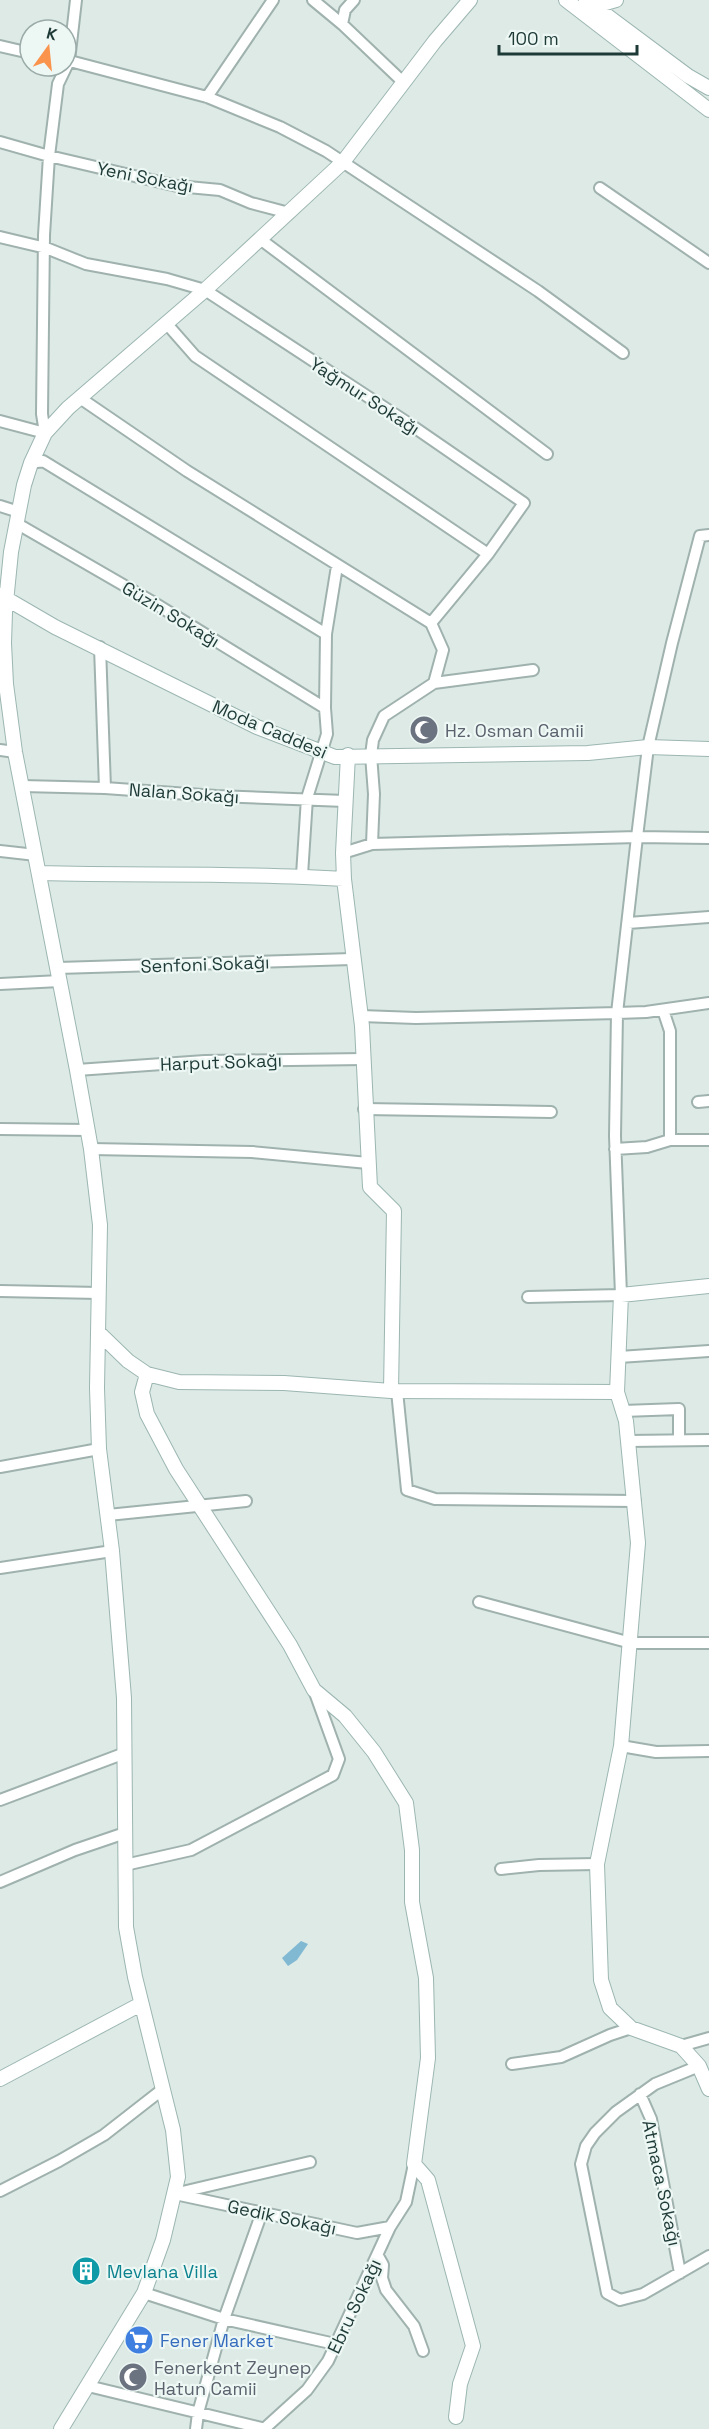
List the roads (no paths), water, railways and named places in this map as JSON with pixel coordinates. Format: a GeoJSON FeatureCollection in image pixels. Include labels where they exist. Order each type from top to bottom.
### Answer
{"type":"FeatureCollection","features":[{"type":"Feature","properties":{"kind":"street"},"geometry":{"type":"LineString","coordinates":[[73,18],[76,0]]}},
{"type":"Feature","properties":{"kind":"street"},"geometry":{"type":"LineString","coordinates":[[207,97],[273,0]]}},
{"type":"Feature","properties":{"kind":"street"},"geometry":{"type":"LineString","coordinates":[[313,0],[403,82]]}},
{"type":"Feature","properties":{"kind":"street"},"geometry":{"type":"LineString","coordinates":[[342,24],[345,10],[354,0]]}},
{"type":"Feature","properties":{"kind":"street"},"geometry":{"type":"LineString","coordinates":[[566,0],[709,110]]}},
{"type":"Feature","properties":{"kind":"street"},"geometry":{"type":"LineString","coordinates":[[590,3],[616,0]]}},
{"type":"Feature","properties":{"kind":"street"},"geometry":{"type":"LineString","coordinates":[[61,2429],[144,2293],[163,2240],[177,2177],[173,2130],[141,2004],[126,1927],[124,1698],[112,1551],[99,1449],[97,1388],[100,1225],[88,1130],[15,752],[6,674],[3,596],[17,518],[31,463],[45,433],[80,398],[205,290],[343,162],[403,82],[470,2]]}},
{"type":"Feature","properties":{"kind":"street"},"geometry":{"type":"LineString","coordinates":[[590,3],[688,76],[709,88]]}},
{"type":"Feature","properties":{"kind":"street"},"geometry":{"type":"LineString","coordinates":[[0,46],[18,50]]}},
{"type":"Feature","properties":{"kind":"street"},"geometry":{"type":"LineString","coordinates":[[78,64],[207,97],[280,128],[343,162],[538,291],[623,353]]}},
{"type":"Feature","properties":{"kind":"street"},"geometry":{"type":"LineString","coordinates":[[45,433],[42,414],[49,156],[60,78]]}},
{"type":"Feature","properties":{"kind":"street","name":"Yeni Sokağı"},"geometry":{"type":"LineString","coordinates":[[0,142],[177,186],[220,190],[288,213]]}},
{"type":"Feature","properties":{"kind":"street"},"geometry":{"type":"LineString","coordinates":[[600,188],[709,263]]}},
{"type":"Feature","properties":{"kind":"street","name":"Yağmur Sokağı"},"geometry":{"type":"LineString","coordinates":[[0,237],[46,248],[86,264],[167,279],[205,290],[408,423],[524,503],[488,554]]}},
{"type":"Feature","properties":{"kind":"street"},"geometry":{"type":"LineString","coordinates":[[260,239],[547,453]]}},
{"type":"Feature","properties":{"kind":"street"},"geometry":{"type":"LineString","coordinates":[[166,323],[195,356],[488,554],[431,623]]}},
{"type":"Feature","properties":{"kind":"street"},"geometry":{"type":"LineString","coordinates":[[80,398],[187,471],[431,623],[443,650],[434,683]]}},
{"type":"Feature","properties":{"kind":"street"},"geometry":{"type":"LineString","coordinates":[[0,421],[45,433]]}},
{"type":"Feature","properties":{"kind":"street"},"geometry":{"type":"LineString","coordinates":[[31,463],[43,461],[326,633]]}},
{"type":"Feature","properties":{"kind":"street","name":"Güzin Sokağı"},"geometry":{"type":"LineString","coordinates":[[0,506],[325,708]]}},
{"type":"Feature","properties":{"kind":"street"},"geometry":{"type":"LineString","coordinates":[[709,535],[700,536],[648,747],[616,1013],[615,1149],[621,1295],[617,1392],[628,1441],[638,1543],[621,1746],[597,1864],[601,1980],[610,2008],[631,2028],[681,2046],[699,2066],[709,2089]]}},
{"type":"Feature","properties":{"kind":"street"},"geometry":{"type":"LineString","coordinates":[[302,875],[308,798],[327,734],[326,633],[337,566]]}},
{"type":"Feature","properties":{"kind":"street","name":"Moda Caddesi"},"geometry":{"type":"LineString","coordinates":[[3,596],[55,627],[100,647],[257,727],[335,757],[588,753],[648,747],[709,749]]}},
{"type":"Feature","properties":{"kind":"street"},"geometry":{"type":"LineString","coordinates":[[100,647],[105,788]]}},
{"type":"Feature","properties":{"kind":"street"},"geometry":{"type":"LineString","coordinates":[[372,844],[374,794],[371,755],[373,740],[384,716],[434,683],[533,670]]}},
{"type":"Feature","properties":{"kind":"street"},"geometry":{"type":"LineString","coordinates":[[0,750],[15,752]]}},
{"type":"Feature","properties":{"kind":"street"},"geometry":{"type":"LineString","coordinates":[[348,755],[343,853],[344,879],[352,959],[361,1016],[364,1109],[370,1187],[393,1211],[394,1391],[407,1490],[435,1499],[635,1502]]}},
{"type":"Feature","properties":{"kind":"street","name":"Nalan Sokağı"},"geometry":{"type":"LineString","coordinates":[[22,786],[105,788],[216,796],[345,801]]}},
{"type":"Feature","properties":{"kind":"street"},"geometry":{"type":"LineString","coordinates":[[343,853],[372,844],[637,837],[709,838]]}},
{"type":"Feature","properties":{"kind":"street"},"geometry":{"type":"LineString","coordinates":[[0,851],[36,855]]}},
{"type":"Feature","properties":{"kind":"street"},"geometry":{"type":"LineString","coordinates":[[40,873],[135,876],[302,875],[344,879]]}},
{"type":"Feature","properties":{"kind":"street"},"geometry":{"type":"LineString","coordinates":[[628,924],[709,917]]}},
{"type":"Feature","properties":{"kind":"street","name":"Senfoni Sokağı"},"geometry":{"type":"LineString","coordinates":[[0,984],[59,975],[352,959]]}},
{"type":"Feature","properties":{"kind":"street"},"geometry":{"type":"LineString","coordinates":[[361,1016],[416,1018],[616,1013],[663,1010],[709,1003]]}},
{"type":"Feature","properties":{"kind":"street"},"geometry":{"type":"LineString","coordinates":[[663,1010],[670,1031],[670,1140]]}},
{"type":"Feature","properties":{"kind":"street","name":"Harput Sokağı"},"geometry":{"type":"LineString","coordinates":[[77,1070],[205,1061],[364,1059]]}},
{"type":"Feature","properties":{"kind":"street"},"geometry":{"type":"LineString","coordinates":[[364,1109],[551,1112]]}},
{"type":"Feature","properties":{"kind":"street"},"geometry":{"type":"LineString","coordinates":[[0,1129],[88,1130]]}},
{"type":"Feature","properties":{"kind":"street"},"geometry":{"type":"LineString","coordinates":[[615,1149],[647,1147],[670,1140],[709,1140]]}},
{"type":"Feature","properties":{"kind":"street"},"geometry":{"type":"LineString","coordinates":[[91,1149],[252,1152],[368,1163]]}},
{"type":"Feature","properties":{"kind":"street"},"geometry":{"type":"LineString","coordinates":[[528,1297],[621,1295],[709,1286]]}},
{"type":"Feature","properties":{"kind":"street"},"geometry":{"type":"LineString","coordinates":[[0,1291],[99,1293]]}},
{"type":"Feature","properties":{"kind":"street"},"geometry":{"type":"LineString","coordinates":[[98,1332],[128,1361],[147,1374],[179,1382],[284,1383],[394,1391],[617,1392]]}},
{"type":"Feature","properties":{"kind":"street"},"geometry":{"type":"LineString","coordinates":[[619,1357],[709,1351]]}},
{"type":"Feature","properties":{"kind":"street"},"geometry":{"type":"LineString","coordinates":[[125,1865],[191,1850],[333,1775],[339,1759],[314,1690],[290,1645],[176,1469],[147,1414],[142,1392],[147,1374]]}},
{"type":"Feature","properties":{"kind":"street"},"geometry":{"type":"LineString","coordinates":[[623,1411],[679,1409],[680,1440]]}},
{"type":"Feature","properties":{"kind":"street"},"geometry":{"type":"LineString","coordinates":[[628,1441],[709,1440]]}},
{"type":"Feature","properties":{"kind":"street"},"geometry":{"type":"LineString","coordinates":[[0,1467],[99,1449]]}},
{"type":"Feature","properties":{"kind":"street"},"geometry":{"type":"LineString","coordinates":[[108,1515],[246,1501]]}},
{"type":"Feature","properties":{"kind":"street"},"geometry":{"type":"LineString","coordinates":[[0,1568],[112,1551]]}},
{"type":"Feature","properties":{"kind":"street"},"geometry":{"type":"LineString","coordinates":[[479,1602],[631,1643],[709,1642]]}},
{"type":"Feature","properties":{"kind":"street"},"geometry":{"type":"LineString","coordinates":[[314,1690],[345,1716],[374,1752],[406,1803],[412,1850],[412,1902],[426,1978],[428,2058],[414,2164],[428,2180],[473,2346],[460,2384],[456,2417]]}},
{"type":"Feature","properties":{"kind":"street"},"geometry":{"type":"LineString","coordinates":[[621,1746],[656,1752],[709,1751]]}},
{"type":"Feature","properties":{"kind":"street"},"geometry":{"type":"LineString","coordinates":[[0,1800],[125,1752]]}},
{"type":"Feature","properties":{"kind":"street"},"geometry":{"type":"LineString","coordinates":[[0,1882],[75,1850],[125,1833]]}},
{"type":"Feature","properties":{"kind":"street"},"geometry":{"type":"LineString","coordinates":[[501,1869],[539,1865],[597,1864]]}},
{"type":"Feature","properties":{"kind":"street"},"geometry":{"type":"LineString","coordinates":[[0,2079],[141,2004]]}},
{"type":"Feature","properties":{"kind":"street"},"geometry":{"type":"LineString","coordinates":[[512,2064],[561,2057],[631,2028]]}},
{"type":"Feature","properties":{"kind":"street"},"geometry":{"type":"LineString","coordinates":[[681,2046],[709,2038]]}},
{"type":"Feature","properties":{"kind":"street"},"geometry":{"type":"LineString","coordinates":[[699,2066],[655,2084],[616,2112],[595,2133],[586,2146],[581,2164],[607,2293],[620,2300],[643,2294],[709,2256]]}},
{"type":"Feature","properties":{"kind":"street"},"geometry":{"type":"LineString","coordinates":[[0,2191],[105,2135],[163,2089]]}},
{"type":"Feature","properties":{"kind":"street","name":"Atmaca Sokağı"},"geometry":{"type":"LineString","coordinates":[[640,2094],[651,2119],[680,2273]]}},
{"type":"Feature","properties":{"kind":"street"},"geometry":{"type":"LineString","coordinates":[[175,2194],[310,2162]]}},
{"type":"Feature","properties":{"kind":"street","name":"Ebru Sokağı"},"geometry":{"type":"LineString","coordinates":[[265,2429],[307,2390],[328,2361],[390,2227],[406,2202],[414,2164]]}},
{"type":"Feature","properties":{"kind":"street","name":"Gedik Sokağı"},"geometry":{"type":"LineString","coordinates":[[175,2194],[357,2233],[390,2227]]}},
{"type":"Feature","properties":{"kind":"street"},"geometry":{"type":"LineString","coordinates":[[196,2429],[198,2413],[224,2319],[262,2212]]}},
{"type":"Feature","properties":{"kind":"street"},"geometry":{"type":"LineString","coordinates":[[378,2256],[382,2265],[382,2278],[386,2290],[414,2326],[423,2351]]}},
{"type":"Feature","properties":{"kind":"street"},"geometry":{"type":"LineString","coordinates":[[144,2293],[224,2319],[335,2344]]}},
{"type":"Feature","properties":{"kind":"street"},"geometry":{"type":"LineString","coordinates":[[88,2386],[265,2429]]}},
{"type":"Feature","properties":{"kind":"water"},"geometry":{"type":"Polygon","coordinates":[[[301,1941],[308,1944],[297,1960],[288,1966],[282,1958],[301,1941]]]}},
{"type":"Feature","properties":{"kind":"place","name":"Hz. Osman Camii"},"geometry":{"type":"Point","coordinates":[424,730]}},
{"type":"Feature","properties":{"kind":"place","name":"Mevlana Villa"},"geometry":{"type":"Point","coordinates":[86,2271]}},
{"type":"Feature","properties":{"kind":"place","name":"Fener Market"},"geometry":{"type":"Point","coordinates":[139,2340]}},
{"type":"Feature","properties":{"kind":"place","name":"Fenerkent Zeynep Hatun Camii"},"geometry":{"type":"Point","coordinates":[133,2377]}}]}
